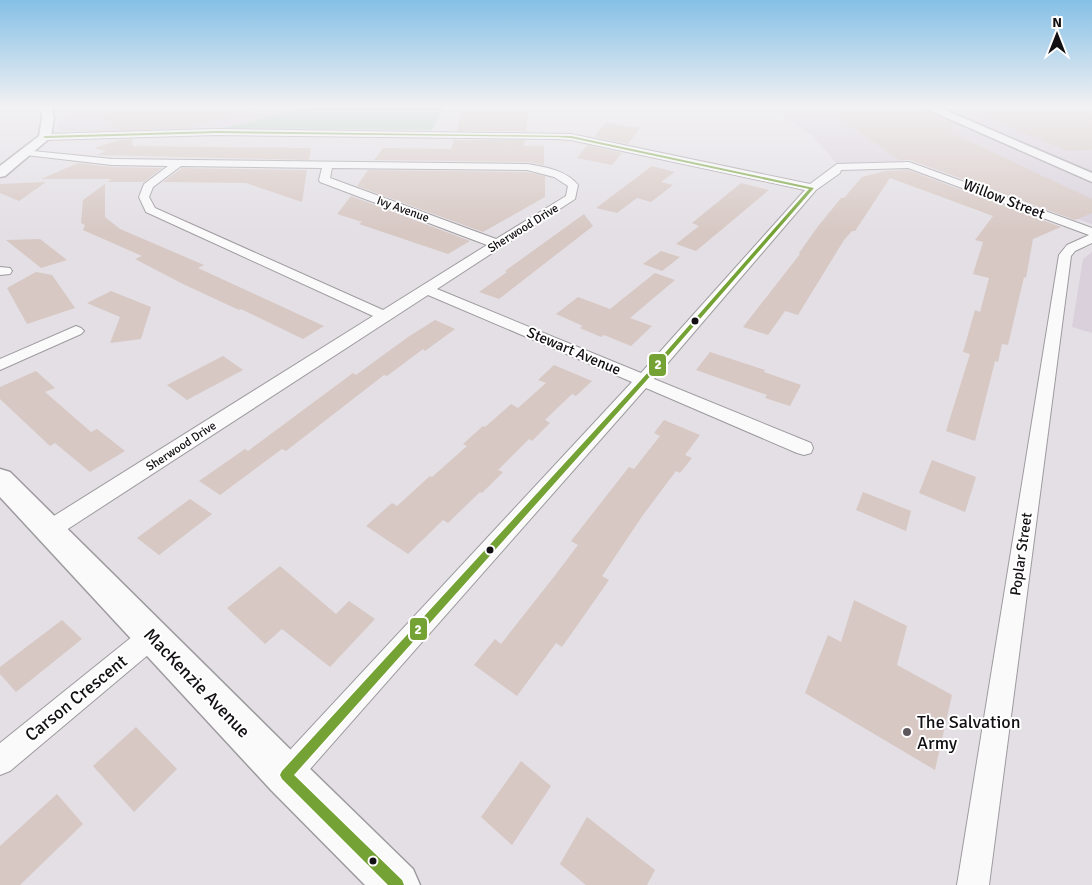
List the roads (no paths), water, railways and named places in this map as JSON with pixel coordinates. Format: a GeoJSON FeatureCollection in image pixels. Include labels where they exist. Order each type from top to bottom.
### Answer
{"type":"FeatureCollection","features":[{"type":"Feature","properties":{"kind":"street"},"geometry":{"type":"LineString","coordinates":[[0,173],[31,148]]}},
{"type":"Feature","properties":{"kind":"street"},"geometry":{"type":"LineString","coordinates":[[625,148],[812,188]]}},
{"type":"Feature","properties":{"kind":"street"},"geometry":{"type":"LineString","coordinates":[[1023,148],[1092,178]]}},
{"type":"Feature","properties":{"kind":"street"},"geometry":{"type":"LineString","coordinates":[[1041,148],[1092,170]]}},
{"type":"Feature","properties":{"kind":"street","name":"Sherwood Drive"},"geometry":{"type":"LineString","coordinates":[[26,152],[112,162],[527,167],[552,172],[566,178],[573,185],[571,197],[49,530]]}},
{"type":"Feature","properties":{"kind":"street"},"geometry":{"type":"LineString","coordinates":[[178,163],[148,186],[144,197],[150,210],[384,316]]}},
{"type":"Feature","properties":{"kind":"street","name":"Ivy Avenue"},"geometry":{"type":"LineString","coordinates":[[328,164],[324,180],[497,244]]}},
{"type":"Feature","properties":{"kind":"street","name":"Willow Street"},"geometry":{"type":"LineString","coordinates":[[286,775],[644,380],[812,188],[836,171],[837,167],[909,165],[1092,232]]}},
{"type":"Feature","properties":{"kind":"street","name":"Poplar Street"},"geometry":{"type":"LineString","coordinates":[[973,885],[1065,255],[1071,248],[1092,238]]}},
{"type":"Feature","properties":{"kind":"street","name":"Stewart Avenue"},"geometry":{"type":"LineString","coordinates":[[426,290],[804,448]]}},
{"type":"Feature","properties":{"kind":"street"},"geometry":{"type":"LineString","coordinates":[[0,365],[76,331]]}},
{"type":"Feature","properties":{"kind":"street","name":"MacKenzie Avenue"},"geometry":{"type":"LineString","coordinates":[[0,479],[286,775],[397,885]]}},
{"type":"Feature","properties":{"kind":"street","name":"Carson Crescent"},"geometry":{"type":"LineString","coordinates":[[0,761],[152,636]]}},
{"type":"Feature","properties":{"kind":"place","name":"The Salvation Army"},"geometry":{"type":"Point","coordinates":[907,732]}}]}
